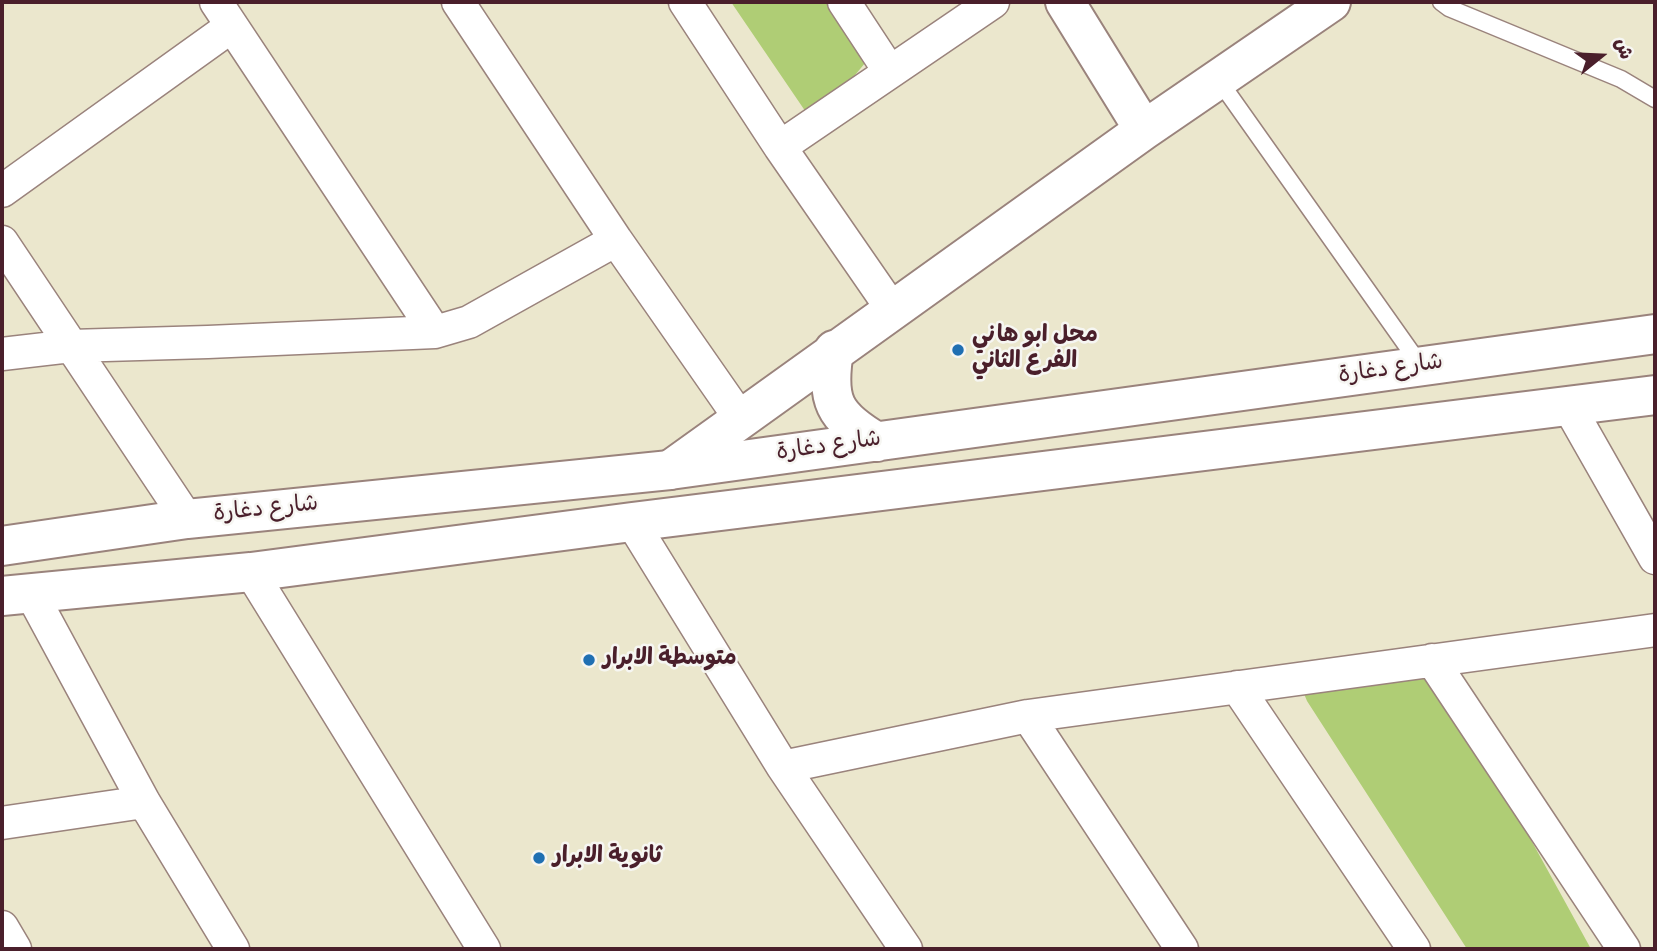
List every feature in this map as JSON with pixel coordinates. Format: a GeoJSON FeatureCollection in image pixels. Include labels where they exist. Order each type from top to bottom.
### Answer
{"type":"FeatureCollection","features":[{"type":"Feature","properties":{"kind":"main road"},"geometry":{"type":"LineString","coordinates":[[1065,2],[1144,130]]}},
{"type":"Feature","properties":{"kind":"main road"},"geometry":{"type":"LineString","coordinates":[[670,470],[834,350],[1323,4]]}},
{"type":"Feature","properties":{"kind":"main road","name":"شارع دغارة"},"geometry":{"type":"LineString","coordinates":[[2,546],[187,519],[670,470],[1655,334]]}},
{"type":"Feature","properties":{"kind":"main road"},"geometry":{"type":"LineString","coordinates":[[1562,347],[1568,405]]}},
{"type":"Feature","properties":{"kind":"main road"},"geometry":{"type":"LineString","coordinates":[[834,350],[830,379],[835,403],[850,426],[877,442]]}},
{"type":"Feature","properties":{"kind":"main road"},"geometry":{"type":"LineString","coordinates":[[16,594],[251,572],[1655,395]]}},
{"type":"Feature","properties":{"kind":"main road"},"geometry":{"type":"LineString","coordinates":[[717,463],[713,486],[722,511]]}},
{"type":"Feature","properties":{"kind":"main road"},"geometry":{"type":"LineString","coordinates":[[593,477],[616,524]]}},
{"type":"Feature","properties":{"kind":"street"},"geometry":{"type":"LineString","coordinates":[[458,2],[616,240],[740,418]]}},
{"type":"Feature","properties":{"kind":"street"},"geometry":{"type":"LineString","coordinates":[[685,2],[780,147],[892,309]]}},
{"type":"Feature","properties":{"kind":"street"},"geometry":{"type":"LineString","coordinates":[[844,2],[890,72]]}},
{"type":"Feature","properties":{"kind":"street"},"geometry":{"type":"LineString","coordinates":[[780,147],[993,2]]}},
{"type":"Feature","properties":{"kind":"street"},"geometry":{"type":"LineString","coordinates":[[2,191],[224,14],[435,332]]}},
{"type":"Feature","properties":{"kind":"street"},"geometry":{"type":"LineString","coordinates":[[2,354],[71,346],[435,332],[469,322],[616,240]]}},
{"type":"Feature","properties":{"kind":"street"},"geometry":{"type":"LineString","coordinates":[[2,242],[187,519]]}},
{"type":"Feature","properties":{"kind":"street"},"geometry":{"type":"LineString","coordinates":[[1568,405],[1655,558]]}},
{"type":"Feature","properties":{"kind":"street"},"geometry":{"type":"LineString","coordinates":[[616,524],[906,949]]}},
{"type":"Feature","properties":{"kind":"street"},"geometry":{"type":"LineString","coordinates":[[251,572],[484,949]]}},
{"type":"Feature","properties":{"kind":"street"},"geometry":{"type":"LineString","coordinates":[[16,594],[233,949]]}},
{"type":"Feature","properties":{"kind":"street"},"geometry":{"type":"LineString","coordinates":[[783,766],[1028,716],[1655,630]]}},
{"type":"Feature","properties":{"kind":"street"},"geometry":{"type":"LineString","coordinates":[[1432,660],[1624,949]]}},
{"type":"Feature","properties":{"kind":"street"},"geometry":{"type":"LineString","coordinates":[[1237,687],[1413,949]]}},
{"type":"Feature","properties":{"kind":"street"},"geometry":{"type":"LineString","coordinates":[[1028,716],[1182,949]]}},
{"type":"Feature","properties":{"kind":"street"},"geometry":{"type":"LineString","coordinates":[[2,822],[144,802]]}},
{"type":"Feature","properties":{"kind":"street"},"geometry":{"type":"LineString","coordinates":[[2,927],[15,949]]}},
{"type":"Feature","properties":{"kind":"lane"},"geometry":{"type":"LineString","coordinates":[[1441,2],[1449,8],[1621,79],[1655,99]]}},
{"type":"Feature","properties":{"kind":"lane"},"geometry":{"type":"LineString","coordinates":[[1218,79],[1422,367]]}},
{"type":"Feature","properties":{"kind":"green space"},"geometry":{"type":"Polygon","coordinates":[[[731,2],[844,2],[876,50],[814,124],[731,2]]]}},
{"type":"Feature","properties":{"kind":"green space"},"geometry":{"type":"Polygon","coordinates":[[[1432,660],[1591,949],[1467,949],[1307,701],[1298,679],[1432,660]]]}},
{"type":"Feature","properties":{"kind":"place","name":"محل ابو هاني الفرع الثاني"},"geometry":{"type":"Point","coordinates":[958,350]}},
{"type":"Feature","properties":{"kind":"place","name":"متوسطة الابرار"},"geometry":{"type":"Point","coordinates":[589,660]}},
{"type":"Feature","properties":{"kind":"place","name":"ثانوية الابرار"},"geometry":{"type":"Point","coordinates":[539,858]}}]}
